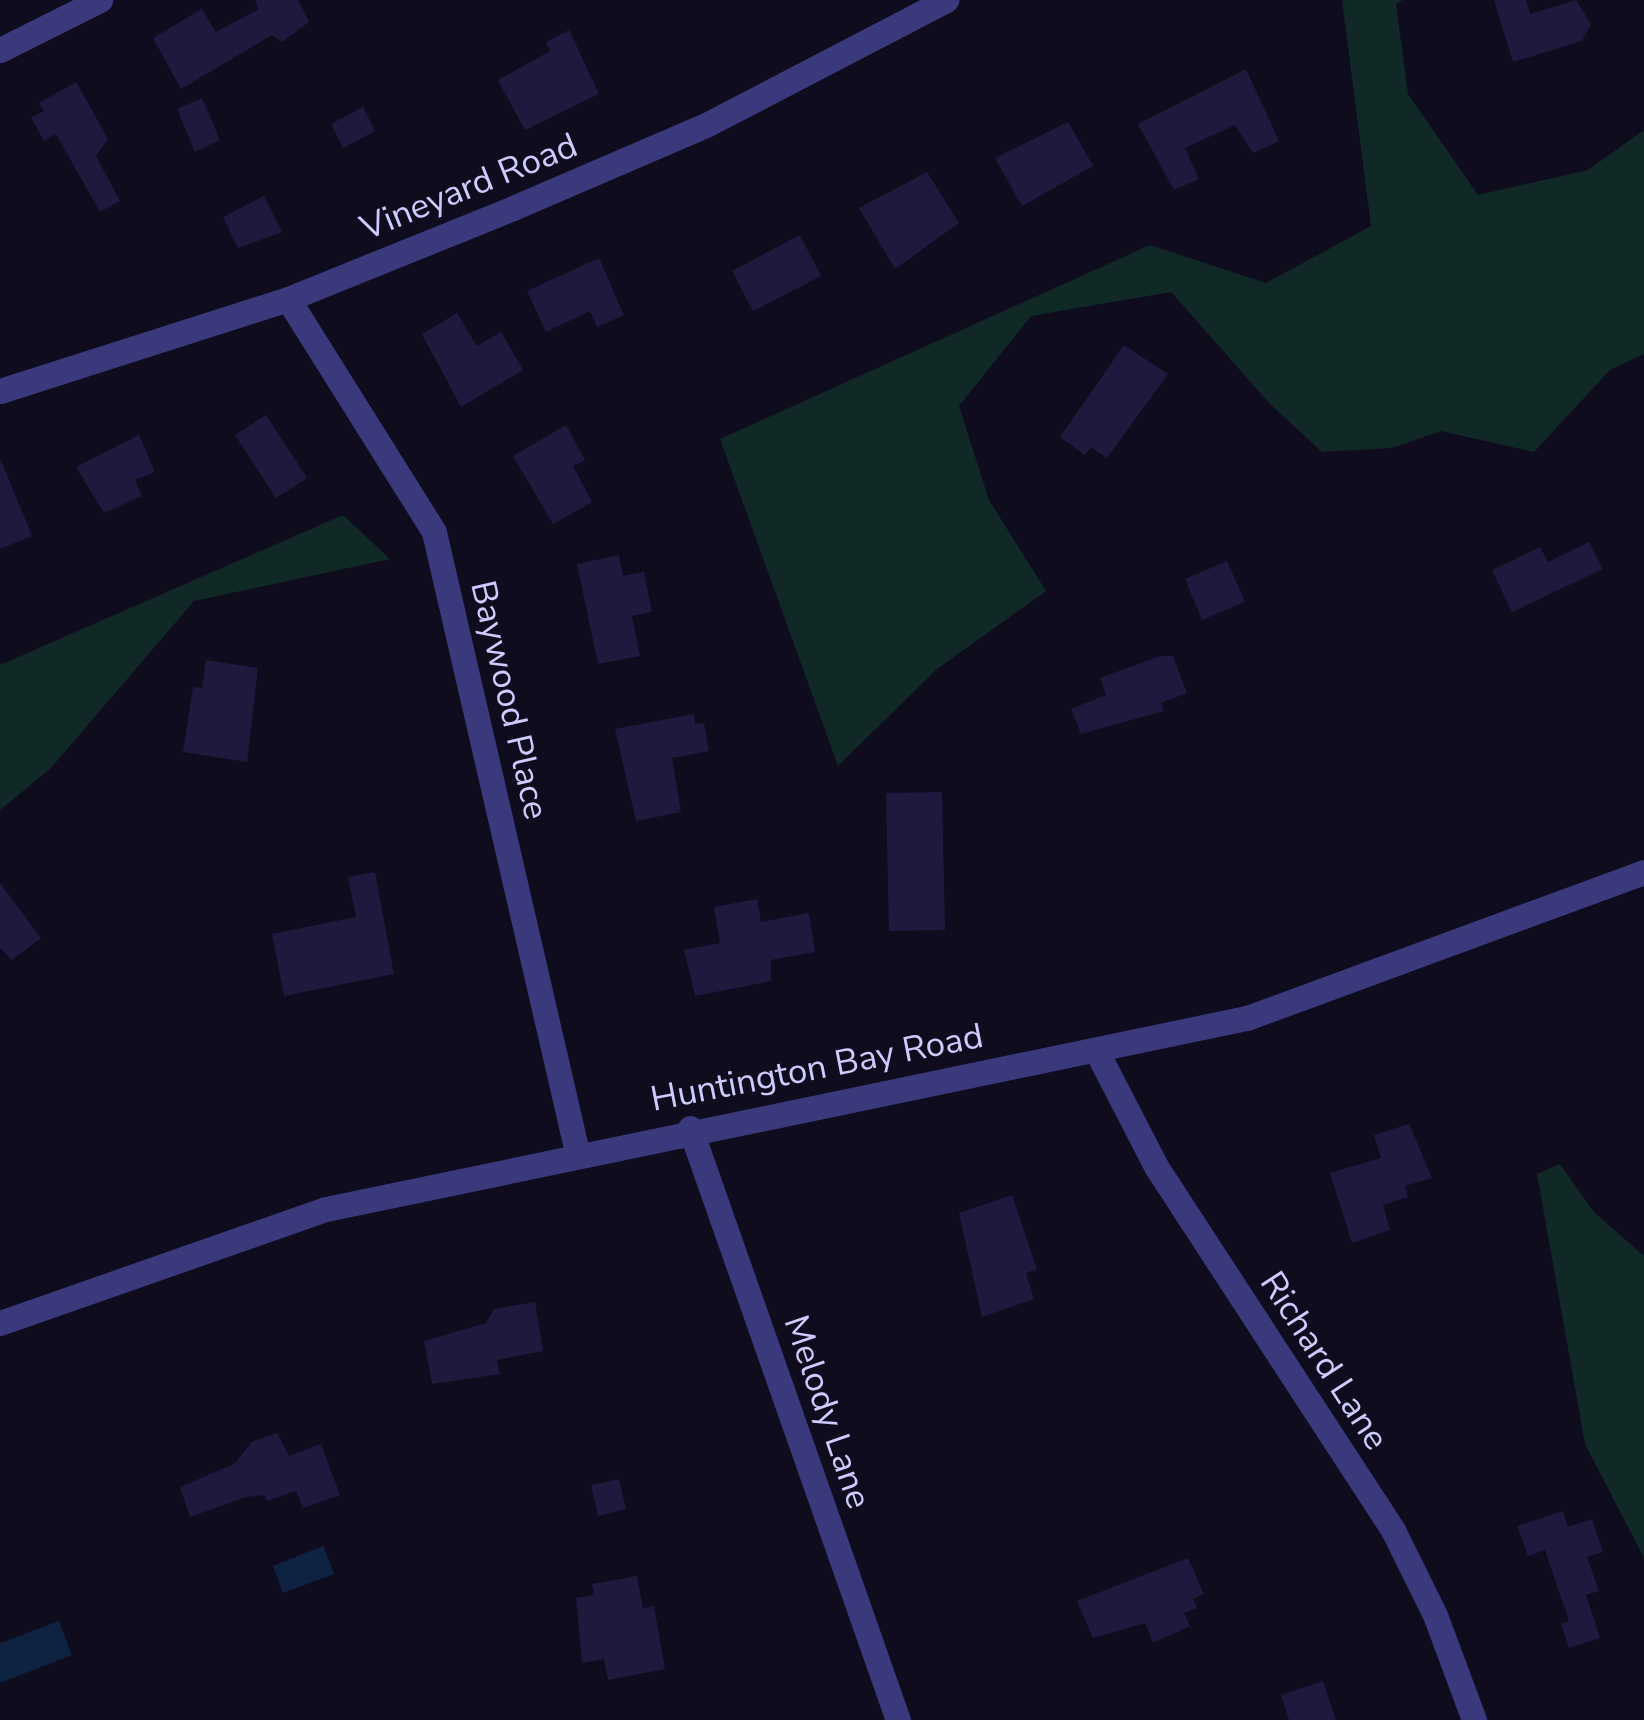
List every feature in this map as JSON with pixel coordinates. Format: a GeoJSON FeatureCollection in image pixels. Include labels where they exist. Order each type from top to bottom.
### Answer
{"type":"FeatureCollection","features":[{"type":"Feature","properties":{"kind":"street"},"geometry":{"type":"LineString","coordinates":[[0,50],[73,7],[100,0]]}},
{"type":"Feature","properties":{"kind":"street","name":"Vineyard Road"},"geometry":{"type":"LineString","coordinates":[[0,390],[288,298],[706,125],[946,0]]}},
{"type":"Feature","properties":{"kind":"street","name":"Baywood Place"},"geometry":{"type":"LineString","coordinates":[[288,298],[434,532],[577,1152]]}},
{"type":"Feature","properties":{"kind":"street","name":"Huntington Bay Road"},"geometry":{"type":"LineString","coordinates":[[0,1324],[326,1208],[690,1128],[1247,1018],[1644,872]]}},
{"type":"Feature","properties":{"kind":"street","name":"Richard Lane"},"geometry":{"type":"LineString","coordinates":[[1096,1050],[1157,1168],[1393,1530],[1436,1615],[1474,1720]]}},
{"type":"Feature","properties":{"kind":"street","name":"Melody Lane"},"geometry":{"type":"LineString","coordinates":[[690,1128],[898,1720]]}},
{"type":"Feature","properties":{"kind":"green space"},"geometry":{"type":"Polygon","coordinates":[[[1342,0],[1403,0],[1396,4],[1408,94],[1478,195],[1588,170],[1644,130],[1644,354],[1610,370],[1534,452],[1441,431],[1392,448],[1322,452],[1270,404],[1171,292],[1031,316],[959,406],[989,500],[1046,591],[937,669],[838,766],[720,439],[1150,245],[1266,283],[1371,226],[1342,0]]]}},
{"type":"Feature","properties":{"kind":"green space"},"geometry":{"type":"Polygon","coordinates":[[[343,515],[390,559],[194,601],[51,768],[0,810],[0,665],[343,515]]]}},
{"type":"Feature","properties":{"kind":"green space"},"geometry":{"type":"Polygon","coordinates":[[[1560,1164],[1594,1212],[1644,1256],[1644,1558],[1585,1444],[1537,1174],[1560,1164]]]}},
{"type":"Feature","properties":{"kind":"water"},"geometry":{"type":"Polygon","coordinates":[[[323,1546],[334,1574],[283,1593],[273,1566],[323,1546]]]}},
{"type":"Feature","properties":{"kind":"water"},"geometry":{"type":"Polygon","coordinates":[[[59,1621],[72,1655],[0,1683],[0,1643],[59,1621]]]}},
{"type":"Feature","properties":{"kind":"building"},"geometry":{"type":"Polygon","coordinates":[[[255,0],[298,0],[309,22],[282,42],[272,35],[181,89],[153,38],[202,9],[216,32],[259,9],[255,0]]]}},
{"type":"Feature","properties":{"kind":"building"},"geometry":{"type":"Polygon","coordinates":[[[1494,0],[1526,0],[1530,14],[1576,0],[1591,24],[1582,41],[1513,62],[1494,0]]]}},
{"type":"Feature","properties":{"kind":"building"},"geometry":{"type":"Polygon","coordinates":[[[569,30],[599,94],[525,130],[498,80],[550,51],[546,42],[569,30]]]}},
{"type":"Feature","properties":{"kind":"building"},"geometry":{"type":"Polygon","coordinates":[[[1246,69],[1279,141],[1253,153],[1235,125],[1185,148],[1199,179],[1174,190],[1138,124],[1246,69]]]}},
{"type":"Feature","properties":{"kind":"building"},"geometry":{"type":"Polygon","coordinates":[[[76,82],[108,139],[96,156],[120,201],[100,212],[56,134],[44,141],[31,118],[44,111],[39,103],[76,82]]]}},
{"type":"Feature","properties":{"kind":"building"},"geometry":{"type":"Polygon","coordinates":[[[202,98],[220,140],[195,152],[177,109],[202,98]]]}},
{"type":"Feature","properties":{"kind":"building"},"geometry":{"type":"Polygon","coordinates":[[[363,107],[375,131],[343,148],[331,124],[363,107]]]}},
{"type":"Feature","properties":{"kind":"building"},"geometry":{"type":"Polygon","coordinates":[[[1068,122],[1093,166],[1022,206],[995,158],[1068,122]]]}},
{"type":"Feature","properties":{"kind":"building"},"geometry":{"type":"Polygon","coordinates":[[[927,172],[959,223],[895,269],[859,208],[927,172]]]}},
{"type":"Feature","properties":{"kind":"building"},"geometry":{"type":"Polygon","coordinates":[[[264,196],[282,232],[238,248],[223,217],[264,196]]]}},
{"type":"Feature","properties":{"kind":"building"},"geometry":{"type":"Polygon","coordinates":[[[800,235],[821,276],[753,311],[732,271],[800,235]]]}},
{"type":"Feature","properties":{"kind":"building"},"geometry":{"type":"Polygon","coordinates":[[[599,258],[624,315],[597,327],[590,311],[546,332],[527,291],[599,258]]]}},
{"type":"Feature","properties":{"kind":"building"},"geometry":{"type":"Polygon","coordinates":[[[457,313],[477,346],[501,332],[523,370],[461,407],[422,334],[457,313]]]}},
{"type":"Feature","properties":{"kind":"building"},"geometry":{"type":"Polygon","coordinates":[[[1124,345],[1168,374],[1107,458],[1091,447],[1085,455],[1060,437],[1124,345]]]}},
{"type":"Feature","properties":{"kind":"building"},"geometry":{"type":"Polygon","coordinates":[[[266,415],[307,478],[276,498],[235,435],[266,415]]]}},
{"type":"Feature","properties":{"kind":"building"},"geometry":{"type":"Polygon","coordinates":[[[566,425],[585,460],[573,466],[592,502],[553,524],[513,456],[566,425]]]}},
{"type":"Feature","properties":{"kind":"building"},"geometry":{"type":"Polygon","coordinates":[[[139,435],[155,472],[135,480],[142,496],[104,513],[76,467],[139,435]]]}},
{"type":"Feature","properties":{"kind":"building"},"geometry":{"type":"Polygon","coordinates":[[[0,461],[32,536],[0,549],[0,461]]]}},
{"type":"Feature","properties":{"kind":"building"},"geometry":{"type":"Polygon","coordinates":[[[1589,542],[1603,569],[1512,612],[1492,570],[1540,547],[1548,562],[1589,542]]]}},
{"type":"Feature","properties":{"kind":"building"},"geometry":{"type":"Polygon","coordinates":[[[619,555],[623,576],[644,572],[652,612],[632,616],[640,656],[598,664],[577,564],[619,555]]]}},
{"type":"Feature","properties":{"kind":"building"},"geometry":{"type":"Polygon","coordinates":[[[1227,561],[1245,602],[1202,620],[1185,579],[1227,561]]]}},
{"type":"Feature","properties":{"kind":"building"},"geometry":{"type":"Polygon","coordinates":[[[1160,656],[1173,656],[1187,693],[1161,703],[1164,711],[1081,734],[1071,709],[1106,695],[1100,678],[1160,656]]]}},
{"type":"Feature","properties":{"kind":"building"},"geometry":{"type":"Polygon","coordinates":[[[206,660],[258,668],[247,762],[183,752],[193,687],[202,688],[206,660]]]}},
{"type":"Feature","properties":{"kind":"building"},"geometry":{"type":"Polygon","coordinates":[[[694,714],[695,724],[704,723],[709,751],[672,758],[681,812],[636,821],[615,729],[694,714]]]}},
{"type":"Feature","properties":{"kind":"building"},"geometry":{"type":"Polygon","coordinates":[[[942,792],[945,930],[889,931],[886,793],[942,792]]]}},
{"type":"Feature","properties":{"kind":"building"},"geometry":{"type":"Polygon","coordinates":[[[375,872],[394,974],[284,996],[272,934],[356,917],[348,877],[375,872]]]}},
{"type":"Feature","properties":{"kind":"building"},"geometry":{"type":"Polygon","coordinates":[[[0,883],[41,938],[12,960],[0,948],[0,883]]]}},
{"type":"Feature","properties":{"kind":"building"},"geometry":{"type":"Polygon","coordinates":[[[757,899],[761,922],[809,913],[815,952],[771,960],[771,981],[695,996],[684,950],[720,943],[714,907],[757,899]]]}},
{"type":"Feature","properties":{"kind":"building"},"geometry":{"type":"Polygon","coordinates":[[[1409,1124],[1432,1178],[1405,1186],[1408,1197],[1383,1205],[1390,1230],[1352,1243],[1330,1173],[1381,1158],[1374,1135],[1409,1124]]]}},
{"type":"Feature","properties":{"kind":"building"},"geometry":{"type":"Polygon","coordinates":[[[1012,1195],[1037,1269],[1026,1273],[1034,1299],[982,1317],[959,1213],[1012,1195]]]}},
{"type":"Feature","properties":{"kind":"building"},"geometry":{"type":"Polygon","coordinates":[[[535,1302],[543,1351],[497,1360],[500,1374],[432,1384],[424,1341],[486,1323],[494,1309],[535,1302]]]}},
{"type":"Feature","properties":{"kind":"building"},"geometry":{"type":"Polygon","coordinates":[[[277,1433],[289,1456],[321,1444],[340,1495],[303,1508],[296,1491],[267,1501],[265,1495],[246,1497],[190,1517],[180,1487],[234,1464],[252,1442],[277,1433]]]}},
{"type":"Feature","properties":{"kind":"building"},"geometry":{"type":"Polygon","coordinates":[[[619,1479],[626,1509],[598,1516],[591,1485],[619,1479]]]}},
{"type":"Feature","properties":{"kind":"building"},"geometry":{"type":"Polygon","coordinates":[[[1563,1511],[1568,1527],[1592,1519],[1603,1552],[1587,1557],[1599,1591],[1586,1595],[1600,1638],[1569,1648],[1561,1624],[1569,1621],[1545,1550],[1528,1556],[1517,1526],[1563,1511]]]}},
{"type":"Feature","properties":{"kind":"building"},"geometry":{"type":"Polygon","coordinates":[[[1188,1558],[1204,1594],[1193,1599],[1197,1608],[1184,1613],[1190,1626],[1153,1643],[1145,1623],[1093,1638],[1077,1601],[1188,1558]]]}},
{"type":"Feature","properties":{"kind":"building"},"geometry":{"type":"Polygon","coordinates":[[[637,1576],[643,1608],[654,1606],[665,1669],[608,1680],[604,1659],[582,1663],[576,1598],[594,1595],[592,1584],[637,1576]]]}},
{"type":"Feature","properties":{"kind":"building"},"geometry":{"type":"Polygon","coordinates":[[[1323,1681],[1336,1720],[1289,1720],[1281,1695],[1323,1681]]]}}]}
